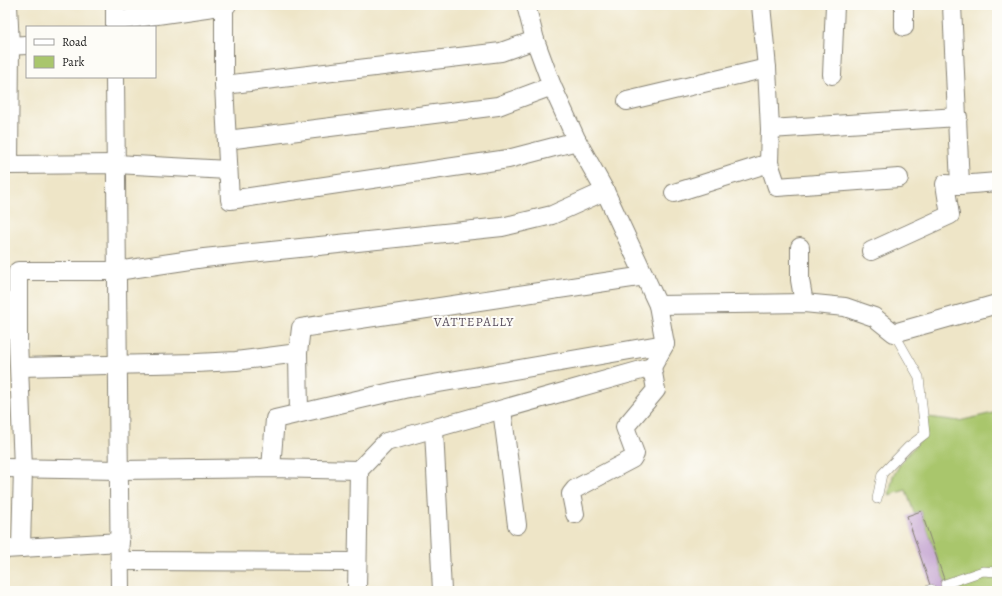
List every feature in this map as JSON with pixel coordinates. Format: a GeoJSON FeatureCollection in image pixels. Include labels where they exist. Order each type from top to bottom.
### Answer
{"type":"FeatureCollection","features":[{"type":"Feature","properties":{"kind":"street"},"geometry":{"type":"LineString","coordinates":[[8,5],[14,46],[9,165],[116,164],[228,170]]}},
{"type":"Feature","properties":{"kind":"street"},"geometry":{"type":"LineString","coordinates":[[115,18],[225,5],[224,85],[230,200],[508,159],[577,141]]}},
{"type":"Feature","properties":{"kind":"street"},"geometry":{"type":"LineString","coordinates":[[526,5],[535,40],[552,86],[577,141],[605,191],[658,305],[665,344],[652,367],[656,390],[625,427],[635,454],[632,459],[575,489],[571,494],[575,514]]}},
{"type":"Feature","properties":{"kind":"street"},"geometry":{"type":"LineString","coordinates":[[761,5],[767,68],[770,129],[769,163],[777,188],[899,178]]}},
{"type":"Feature","properties":{"kind":"street"},"geometry":{"type":"LineString","coordinates":[[832,75],[835,5]]}},
{"type":"Feature","properties":{"kind":"street"},"geometry":{"type":"LineString","coordinates":[[904,5],[904,28]]}},
{"type":"Feature","properties":{"kind":"street"},"geometry":{"type":"LineString","coordinates":[[952,5],[960,185]]}},
{"type":"Feature","properties":{"kind":"street"},"geometry":{"type":"LineString","coordinates":[[224,85],[501,52],[535,40]]}},
{"type":"Feature","properties":{"kind":"street"},"geometry":{"type":"LineString","coordinates":[[626,101],[767,68]]}},
{"type":"Feature","properties":{"kind":"street"},"geometry":{"type":"LineString","coordinates":[[115,78],[120,591]]}},
{"type":"Feature","properties":{"kind":"street"},"geometry":{"type":"LineString","coordinates":[[227,140],[498,106],[552,86]]}},
{"type":"Feature","properties":{"kind":"street"},"geometry":{"type":"LineString","coordinates":[[770,129],[958,117]]}},
{"type":"Feature","properties":{"kind":"street"},"geometry":{"type":"LineString","coordinates":[[674,193],[769,163]]}},
{"type":"Feature","properties":{"kind":"street"},"geometry":{"type":"LineString","coordinates":[[871,252],[950,215],[945,184],[960,185],[997,182]]}},
{"type":"Feature","properties":{"kind":"street"},"geometry":{"type":"LineString","coordinates":[[120,542],[13,549],[14,468],[20,367],[12,340],[18,271],[117,271],[204,258],[502,227],[552,215],[605,191]]}},
{"type":"Feature","properties":{"kind":"street"},"geometry":{"type":"LineString","coordinates":[[800,247],[800,280],[804,303]]}},
{"type":"Feature","properties":{"kind":"street"},"geometry":{"type":"LineString","coordinates":[[299,413],[298,353],[301,328],[645,276]]}},
{"type":"Feature","properties":{"kind":"street"},"geometry":{"type":"LineString","coordinates":[[658,305],[804,303],[845,307],[874,317],[894,333],[997,304]]}},
{"type":"Feature","properties":{"kind":"street"},"geometry":{"type":"LineString","coordinates":[[271,468],[275,419],[404,388],[665,344]]}},
{"type":"Feature","properties":{"kind":"street"},"geometry":{"type":"LineString","coordinates":[[20,367],[118,366],[236,361],[298,353]]}},
{"type":"Feature","properties":{"kind":"street"},"geometry":{"type":"LineString","coordinates":[[357,591],[359,470],[386,442],[434,430],[652,367]]}},
{"type":"Feature","properties":{"kind":"street"},"geometry":{"type":"LineString","coordinates":[[502,410],[517,525]]}},
{"type":"Feature","properties":{"kind":"street"},"geometry":{"type":"LineString","coordinates":[[434,430],[442,591]]}},
{"type":"Feature","properties":{"kind":"street"},"geometry":{"type":"LineString","coordinates":[[14,468],[119,470],[271,468],[359,470]]}},
{"type":"Feature","properties":{"kind":"street"},"geometry":{"type":"LineString","coordinates":[[120,561],[357,562]]}},
{"type":"Feature","properties":{"kind":"lane"},"geometry":{"type":"LineString","coordinates":[[877,499],[882,474],[908,447],[925,434],[918,377],[894,333]]}},
{"type":"Feature","properties":{"kind":"lane"},"geometry":{"type":"LineString","coordinates":[[945,584],[983,571],[997,572]]}},
{"type":"Feature","properties":{"kind":"green space"},"geometry":{"type":"Polygon","coordinates":[[[997,412],[997,591],[948,591],[921,511],[914,513],[906,490],[889,495],[893,476],[902,461],[921,439],[928,417],[959,421],[997,412]]]}},
{"type":"Feature","properties":{"kind":"building"},"geometry":{"type":"Polygon","coordinates":[[[921,511],[948,591],[932,591],[907,516],[921,511]]]}},
{"type":"Feature","properties":{"kind":"district","name":"VATTEPALLY"},"geometry":{"type":"Point","coordinates":[474,321]}}]}
